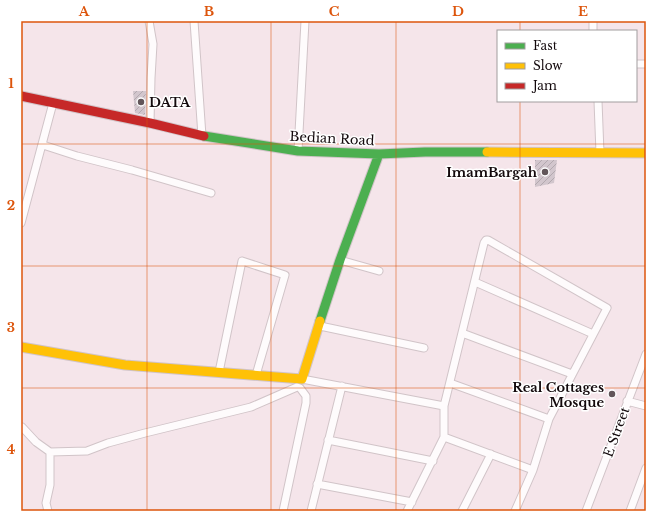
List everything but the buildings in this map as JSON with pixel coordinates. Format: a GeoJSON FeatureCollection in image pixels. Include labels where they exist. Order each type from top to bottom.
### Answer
{"type":"FeatureCollection","features":[{"type":"Feature","properties":{"kind":"main road","name":"Bedian Road"},"geometry":{"type":"LineString","coordinates":[[21,96],[150,123],[202,136],[298,151],[379,154],[425,152],[646,153]]}},
{"type":"Feature","properties":{"kind":"main road"},"geometry":{"type":"LineString","coordinates":[[21,346],[125,365],[302,379],[340,260],[379,154]]}},
{"type":"Feature","properties":{"kind":"street"},"geometry":{"type":"LineString","coordinates":[[149,21],[153,44],[150,123]]}},
{"type":"Feature","properties":{"kind":"street"},"geometry":{"type":"LineString","coordinates":[[194,21],[202,136]]}},
{"type":"Feature","properties":{"kind":"street"},"geometry":{"type":"LineString","coordinates":[[298,151],[305,21]]}},
{"type":"Feature","properties":{"kind":"street"},"geometry":{"type":"LineString","coordinates":[[598,102],[600,153]]}},
{"type":"Feature","properties":{"kind":"street"},"geometry":{"type":"LineString","coordinates":[[21,223],[53,103]]}},
{"type":"Feature","properties":{"kind":"street"},"geometry":{"type":"LineString","coordinates":[[43,145],[77,156],[211,193]]}},
{"type":"Feature","properties":{"kind":"street"},"geometry":{"type":"LineString","coordinates":[[407,511],[444,437],[444,406],[484,243],[488,240],[606,306],[607,309],[550,419],[533,470],[515,511]]}},
{"type":"Feature","properties":{"kind":"street"},"geometry":{"type":"LineString","coordinates":[[340,260],[379,271]]}},
{"type":"Feature","properties":{"kind":"street"},"geometry":{"type":"LineString","coordinates":[[219,372],[242,261],[285,275],[256,375]]}},
{"type":"Feature","properties":{"kind":"street"},"geometry":{"type":"LineString","coordinates":[[475,282],[593,334]]}},
{"type":"Feature","properties":{"kind":"street"},"geometry":{"type":"LineString","coordinates":[[320,326],[424,348]]}},
{"type":"Feature","properties":{"kind":"street"},"geometry":{"type":"LineString","coordinates":[[462,333],[572,374]]}},
{"type":"Feature","properties":{"kind":"street","name":"E Street"},"geometry":{"type":"LineString","coordinates":[[586,511],[646,354]]}},
{"type":"Feature","properties":{"kind":"street"},"geometry":{"type":"LineString","coordinates":[[302,379],[444,406]]}},
{"type":"Feature","properties":{"kind":"street"},"geometry":{"type":"LineString","coordinates":[[450,383],[550,419]]}},
{"type":"Feature","properties":{"kind":"street"},"geometry":{"type":"LineString","coordinates":[[312,511],[317,484],[342,386]]}},
{"type":"Feature","properties":{"kind":"street"},"geometry":{"type":"LineString","coordinates":[[21,428],[22,427],[36,442],[50,452],[87,451],[108,443],[145,433],[251,407],[297,387],[300,388],[306,396],[306,404],[283,511]]}},
{"type":"Feature","properties":{"kind":"street"},"geometry":{"type":"LineString","coordinates":[[627,401],[646,406]]}},
{"type":"Feature","properties":{"kind":"street"},"geometry":{"type":"LineString","coordinates":[[444,437],[533,470]]}},
{"type":"Feature","properties":{"kind":"street"},"geometry":{"type":"LineString","coordinates":[[328,440],[433,461]]}},
{"type":"Feature","properties":{"kind":"street"},"geometry":{"type":"LineString","coordinates":[[48,511],[46,503],[50,485],[50,452]]}},
{"type":"Feature","properties":{"kind":"street"},"geometry":{"type":"LineString","coordinates":[[462,511],[491,454]]}},
{"type":"Feature","properties":{"kind":"street"},"geometry":{"type":"LineString","coordinates":[[630,511],[646,468]]}},
{"type":"Feature","properties":{"kind":"street"},"geometry":{"type":"LineString","coordinates":[[317,484],[412,502]]}},
{"type":"Feature","properties":{"kind":"traffic: fast"},"geometry":{"type":"LineString","coordinates":[[204,136],[298,151],[379,154],[487,152]]}},
{"type":"Feature","properties":{"kind":"traffic: fast"},"geometry":{"type":"LineString","coordinates":[[320,321],[340,260],[379,154]]}},
{"type":"Feature","properties":{"kind":"traffic: slow"},"geometry":{"type":"LineString","coordinates":[[487,152],[646,153]]}},
{"type":"Feature","properties":{"kind":"traffic: slow"},"geometry":{"type":"LineString","coordinates":[[21,347],[125,365],[302,379],[320,321]]}},
{"type":"Feature","properties":{"kind":"traffic: jam"},"geometry":{"type":"LineString","coordinates":[[21,96],[204,136]]}},
{"type":"Feature","properties":{"kind":"place","name":"DATA"},"geometry":{"type":"Point","coordinates":[141,102]}},
{"type":"Feature","properties":{"kind":"place","name":"ImamBargah"},"geometry":{"type":"Point","coordinates":[545,172]}},
{"type":"Feature","properties":{"kind":"place","name":"Real Cottages Mosque"},"geometry":{"type":"Point","coordinates":[612,394]}}]}
